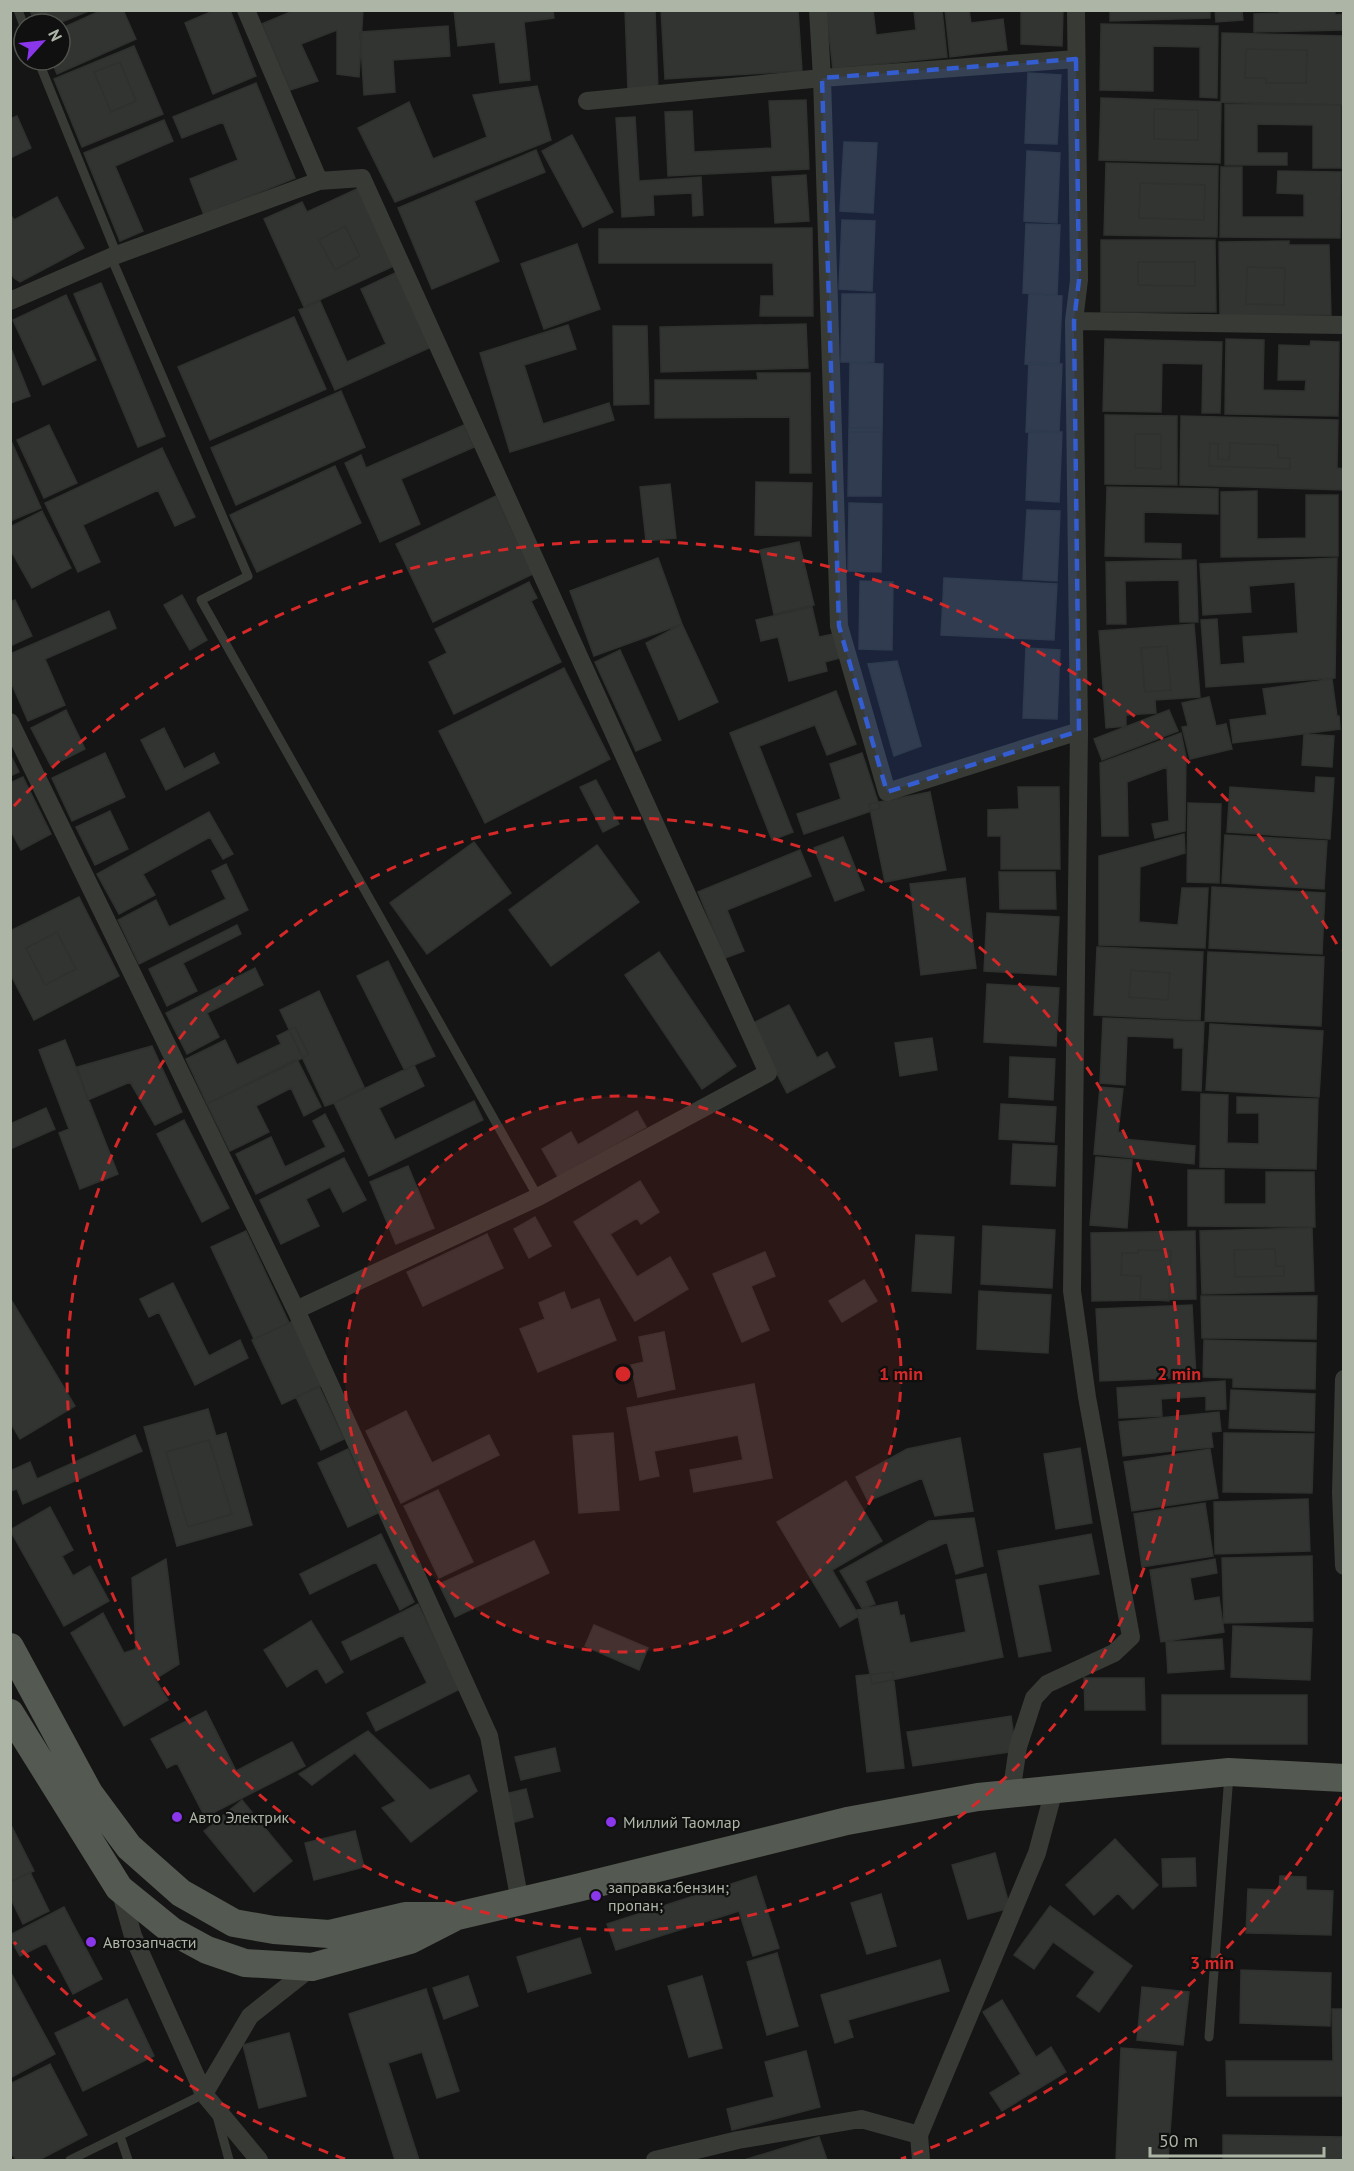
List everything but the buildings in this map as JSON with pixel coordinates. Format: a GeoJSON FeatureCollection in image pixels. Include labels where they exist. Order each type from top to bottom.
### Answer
{"type":"FeatureCollection","features":[{"type":"Feature","properties":{"kind":"main road"},"geometry":{"type":"LineString","coordinates":[[10,1647],[89,1792],[129,1847],[181,1893],[234,1923],[274,1930],[329,1934],[405,1916],[457,1916],[846,1821],[978,1797],[1229,1772],[1344,1778]]}},
{"type":"Feature","properties":{"kind":"main road"},"geometry":{"type":"LineString","coordinates":[[11,1716],[119,1888],[172,1931],[207,1950],[245,1963],[312,1967],[410,1940],[457,1916]]}},
{"type":"Feature","properties":{"kind":"street"},"geometry":{"type":"LineString","coordinates":[[246,10],[319,181]]}},
{"type":"Feature","properties":{"kind":"street"},"geometry":{"type":"LineString","coordinates":[[818,10],[839,626],[887,792],[1079,731]]}},
{"type":"Feature","properties":{"kind":"street"},"geometry":{"type":"LineString","coordinates":[[1011,1794],[1018,1747],[1034,1698],[1047,1684],[1114,1653],[1131,1637],[1087,1397],[1072,1292],[1079,731],[1074,321],[1079,280],[1076,10]]}},
{"type":"Feature","properties":{"kind":"street"},"geometry":{"type":"LineString","coordinates":[[587,101],[822,78],[1076,59]]}},
{"type":"Feature","properties":{"kind":"street"},"geometry":{"type":"LineString","coordinates":[[10,301],[114,256],[319,181],[362,178],[768,1073],[538,1197],[296,1310]]}},
{"type":"Feature","properties":{"kind":"street"},"geometry":{"type":"LineString","coordinates":[[1074,321],[1344,325]]}},
{"type":"Feature","properties":{"kind":"street"},"geometry":{"type":"LineString","coordinates":[[10,722],[296,1310],[489,1736],[520,1902]]}},
{"type":"Feature","properties":{"kind":"street"},"geometry":{"type":"LineString","coordinates":[[1344,1378],[1341,1493],[1344,1566]]}},
{"type":"Feature","properties":{"kind":"street"},"geometry":{"type":"LineString","coordinates":[[921,2160],[919,2134],[1037,1853],[1054,1790]]}},
{"type":"Feature","properties":{"kind":"street"},"geometry":{"type":"LineString","coordinates":[[119,1888],[133,1936],[204,2094],[259,2160]]}},
{"type":"Feature","properties":{"kind":"street"},"geometry":{"type":"LineString","coordinates":[[204,2094],[250,2016],[312,1967]]}},
{"type":"Feature","properties":{"kind":"street"},"geometry":{"type":"LineString","coordinates":[[655,2160],[738,2140],[861,2119],[919,2134]]}},
{"type":"Feature","properties":{"kind":"lane"},"geometry":{"type":"LineString","coordinates":[[43,72],[114,256],[248,576],[201,600],[538,1197]]}},
{"type":"Feature","properties":{"kind":"lane"},"geometry":{"type":"LineString","coordinates":[[1209,2037],[1229,1772]]}},
{"type":"Feature","properties":{"kind":"lane"},"geometry":{"type":"LineString","coordinates":[[69,2160],[204,2094],[214,2108],[228,2160]]}},
{"type":"Feature","properties":{"kind":"lane"},"geometry":{"type":"LineString","coordinates":[[120,2136],[128,2160]]}},
{"type":"Feature","properties":{"kind":"highlighted area"},"geometry":{"type":"Polygon","coordinates":[[[1076,59],[1079,280],[1074,321],[1079,731],[887,792],[839,626],[822,78],[1076,59]]]}},
{"type":"Feature","properties":{"kind":"place","name":"Авто Электрик"},"geometry":{"type":"Point","coordinates":[177,1817]}},
{"type":"Feature","properties":{"kind":"place","name":"Миллий Таомлар"},"geometry":{"type":"Point","coordinates":[611,1822]}},
{"type":"Feature","properties":{"kind":"place","name":"заправка:бензин; пропан;"},"geometry":{"type":"Point","coordinates":[596,1896]}},
{"type":"Feature","properties":{"kind":"place","name":"Автозапчасти"},"geometry":{"type":"Point","coordinates":[91,1942]}}]}
